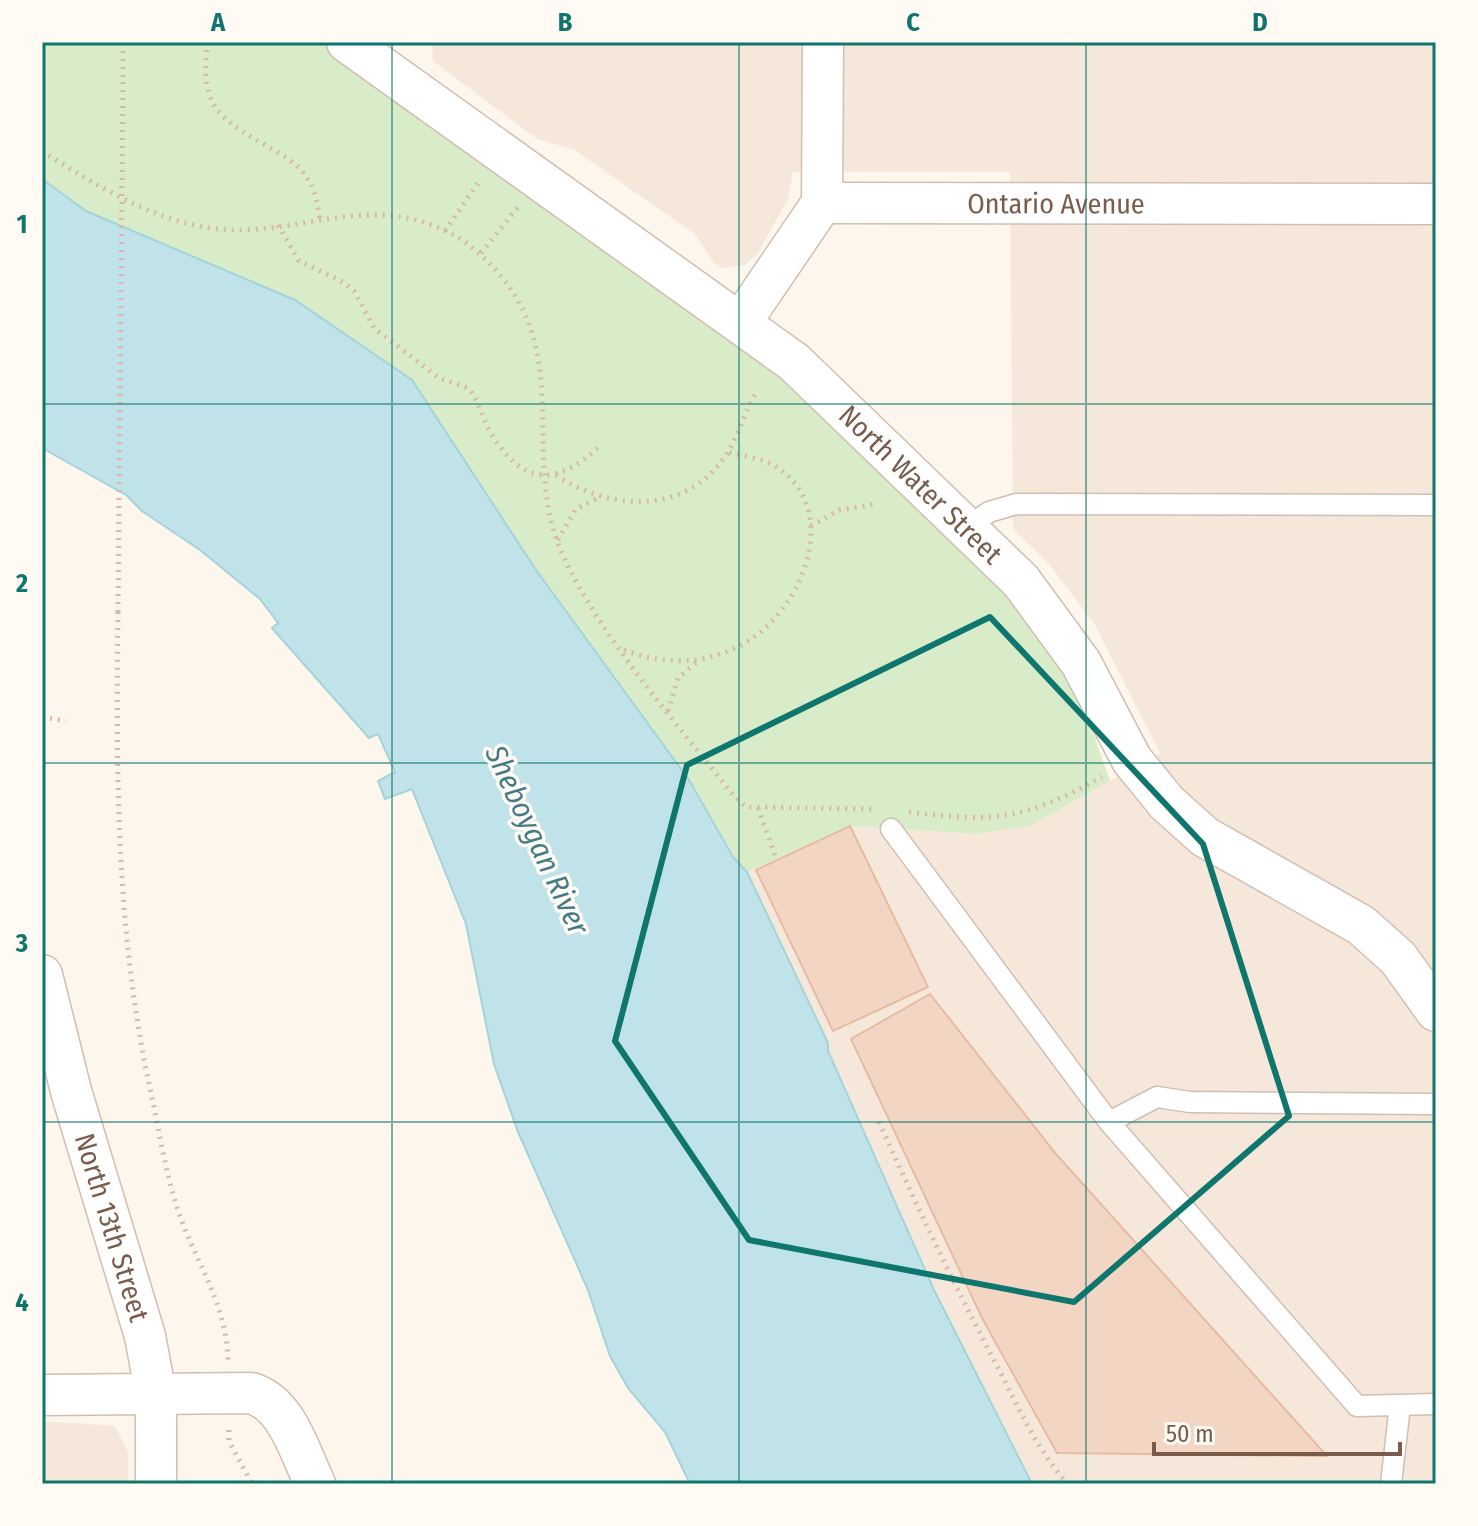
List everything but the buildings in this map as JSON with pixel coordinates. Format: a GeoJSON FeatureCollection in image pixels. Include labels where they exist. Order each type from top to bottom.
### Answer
{"type":"FeatureCollection","features":[{"type":"Feature","properties":{"kind":"street","name":"North Water Street"},"geometry":{"type":"LineString","coordinates":[[347,42],[794,362],[1021,581],[1058,627],[1132,760],[1167,803],[1205,837],[1361,925],[1431,991]]}},
{"type":"Feature","properties":{"kind":"street"},"geometry":{"type":"LineString","coordinates":[[741,322],[822,203],[823,42]]}},
{"type":"Feature","properties":{"kind":"street","name":"Ontario Avenue"},"geometry":{"type":"LineString","coordinates":[[822,203],[1436,204]]}},
{"type":"Feature","properties":{"kind":"street","name":"North 13th Street"},"geometry":{"type":"LineString","coordinates":[[42,975],[71,1091],[145,1336],[156,1395],[156,1484]]}},
{"type":"Feature","properties":{"kind":"street"},"geometry":{"type":"LineString","coordinates":[[42,1395],[251,1393],[273,1403],[315,1484]]}},
{"type":"Feature","properties":{"kind":"lane"},"geometry":{"type":"LineString","coordinates":[[966,528],[989,512],[1016,504],[1436,505]]}},
{"type":"Feature","properties":{"kind":"lane"},"geometry":{"type":"LineString","coordinates":[[891,829],[1109,1122],[1357,1406],[1436,1404]]}},
{"type":"Feature","properties":{"kind":"lane"},"geometry":{"type":"LineString","coordinates":[[1109,1122],[1157,1097],[1190,1102],[1436,1104]]}},
{"type":"Feature","properties":{"kind":"lane"},"geometry":{"type":"LineString","coordinates":[[1391,1484],[1400,1405]]}},
{"type":"Feature","properties":{"kind":"path"},"geometry":{"type":"LineString","coordinates":[[123,42],[117,792],[128,943],[148,1080],[175,1201],[204,1274]]}},
{"type":"Feature","properties":{"kind":"path"},"geometry":{"type":"LineString","coordinates":[[208,42],[204,77],[211,104],[227,123],[288,159],[306,176],[316,194],[320,219]]}},
{"type":"Feature","properties":{"kind":"path"},"geometry":{"type":"LineString","coordinates":[[445,231],[499,150]]}},
{"type":"Feature","properties":{"kind":"path"},"geometry":{"type":"LineString","coordinates":[[42,151],[109,192],[172,219],[240,230],[363,213],[414,219],[445,231],[481,253],[515,292],[534,336],[542,372],[547,475],[558,541],[578,583],[622,649],[733,795],[746,807],[878,809]]}},
{"type":"Feature","properties":{"kind":"path"},"geometry":{"type":"LineString","coordinates":[[481,253],[541,180]]}},
{"type":"Feature","properties":{"kind":"path"},"geometry":{"type":"LineString","coordinates":[[278,225],[299,261],[343,282],[354,291],[374,328],[439,378],[468,388],[488,428],[514,464],[528,472],[555,475],[570,471],[602,444]]}},
{"type":"Feature","properties":{"kind":"path"},"geometry":{"type":"LineString","coordinates":[[555,475],[598,498],[633,503],[684,490],[709,475],[728,452],[757,391]]}},
{"type":"Feature","properties":{"kind":"path"},"geometry":{"type":"LineString","coordinates":[[668,711],[678,678],[687,667],[748,641],[775,617],[805,564],[811,526],[803,498],[785,475],[768,463],[728,452]]}},
{"type":"Feature","properties":{"kind":"path"},"geometry":{"type":"LineString","coordinates":[[558,541],[576,509],[598,498]]}},
{"type":"Feature","properties":{"kind":"path"},"geometry":{"type":"LineString","coordinates":[[811,526],[839,510],[877,504]]}},
{"type":"Feature","properties":{"kind":"path"},"geometry":{"type":"LineString","coordinates":[[622,649],[658,661],[702,659]]}},
{"type":"Feature","properties":{"kind":"path"},"geometry":{"type":"LineString","coordinates":[[42,717],[66,721]]}},
{"type":"Feature","properties":{"kind":"path"},"geometry":{"type":"LineString","coordinates":[[903,811],[974,818],[1015,816],[1038,809],[1132,760]]}},
{"type":"Feature","properties":{"kind":"path"},"geometry":{"type":"LineString","coordinates":[[758,808],[776,858]]}},
{"type":"Feature","properties":{"kind":"path"},"geometry":{"type":"LineString","coordinates":[[879,1122],[953,1283],[1046,1460],[1068,1484]]}},
{"type":"Feature","properties":{"kind":"highlighted area"},"geometry":{"type":"Polygon","coordinates":[[[990,617],[1203,844],[1289,1116],[1074,1302],[749,1240],[615,1041],[687,765],[990,617]]]}},
{"type":"Feature","properties":{"kind":"shaded area"},"geometry":{"type":"Polygon","coordinates":[[[432,42],[1436,42],[1436,1484],[1032,1484],[934,1290],[747,872],[850,826],[976,834],[1030,826],[1160,753],[1095,625],[1049,564],[1013,529],[1010,172],[793,172],[788,199],[758,253],[745,265],[723,268],[714,263],[695,234],[573,149],[537,139],[433,61],[432,42]]]}},
{"type":"Feature","properties":{"kind":"shaded area"},"geometry":{"type":"Polygon","coordinates":[[[42,1421],[115,1426],[128,1452],[128,1484],[42,1484],[42,1421]]]}},
{"type":"Feature","properties":{"kind":"green space"},"geometry":{"type":"Polygon","coordinates":[[[42,42],[345,42],[780,355],[1058,634],[1110,781],[1030,826],[976,834],[850,826],[747,872],[733,857],[689,780],[536,570],[412,380],[295,300],[86,211],[42,179],[42,42]]]}},
{"type":"Feature","properties":{"kind":"water","name":"Sheboygan River"},"geometry":{"type":"Polygon","coordinates":[[[42,179],[86,211],[295,300],[412,380],[536,570],[689,780],[733,857],[747,872],[828,1043],[828,1051],[934,1290],[1032,1484],[690,1484],[665,1432],[628,1388],[610,1356],[588,1290],[518,1132],[494,1064],[466,924],[412,789],[385,799],[378,781],[395,772],[378,734],[369,738],[272,628],[278,623],[260,599],[200,550],[142,511],[126,495],[42,448],[42,179]]]}}]}
